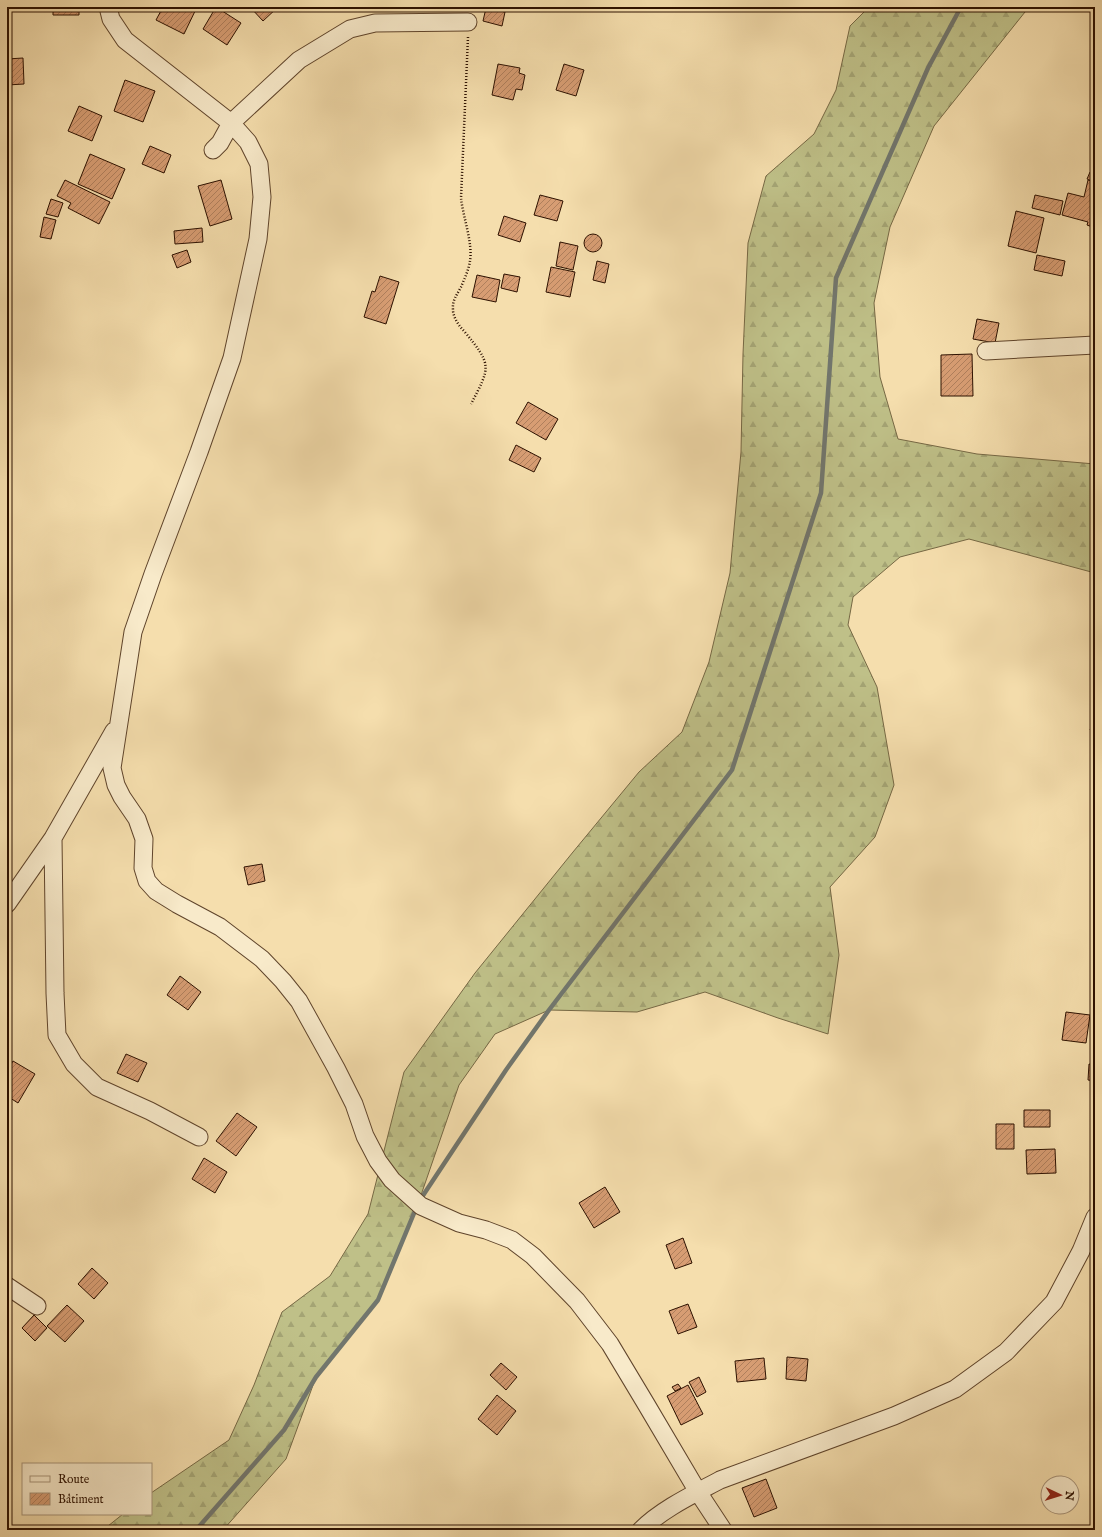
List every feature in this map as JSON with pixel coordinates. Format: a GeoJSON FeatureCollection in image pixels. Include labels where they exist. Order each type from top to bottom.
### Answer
{"type":"FeatureCollection","features":[{"type":"Feature","properties":{"kind":"street"},"geometry":{"type":"LineString","coordinates":[[108,7],[112,19],[125,40],[231,123],[248,142],[259,164],[262,197],[258,240],[232,358],[133,632],[112,768],[116,785],[122,797],[137,819],[144,839],[143,868],[147,881],[156,891],[176,904],[220,927],[262,959],[300,1001],[354,1104],[365,1136],[378,1161],[392,1180],[421,1206],[459,1223],[486,1230],[512,1240],[533,1256],[577,1301],[610,1344],[698,1492],[724,1530]]}},
{"type":"Feature","properties":{"kind":"street"},"geometry":{"type":"LineString","coordinates":[[213,150],[220,144],[231,123],[299,60],[350,29],[375,23],[468,22]]}},
{"type":"Feature","properties":{"kind":"street"},"geometry":{"type":"LineString","coordinates":[[986,351],[1095,345]]}},
{"type":"Feature","properties":{"kind":"street"},"geometry":{"type":"LineString","coordinates":[[7,904],[53,838],[118,724]]}},
{"type":"Feature","properties":{"kind":"street"},"geometry":{"type":"LineString","coordinates":[[53,838],[55,993],[58,1035],[74,1064],[97,1087],[150,1111],[199,1136]]}},
{"type":"Feature","properties":{"kind":"street"},"geometry":{"type":"LineString","coordinates":[[641,1530],[650,1521],[720,1480],[894,1416],[955,1389],[1006,1352],[1054,1302],[1081,1251],[1095,1217]]}},
{"type":"Feature","properties":{"kind":"street"},"geometry":{"type":"LineString","coordinates":[[7,1286],[37,1306]]}},
{"type":"Feature","properties":{"kind":"path"},"geometry":{"type":"LineString","coordinates":[[468,22],[461,198],[462,212],[468,234],[470,261],[461,287],[454,300],[453,311],[460,326],[479,349],[484,359],[486,370],[483,381],[471,404]]}},
{"type":"Feature","properties":{"kind":"green space"},"geometry":{"type":"Polygon","coordinates":[[[869,7],[1029,7],[934,126],[890,227],[874,303],[880,377],[898,439],[977,454],[1095,464],[1095,573],[969,539],[900,557],[853,597],[848,625],[877,687],[894,785],[875,837],[830,887],[839,955],[828,1034],[705,992],[637,1012],[549,1010],[495,1034],[459,1085],[420,1198],[378,1300],[316,1377],[286,1459],[223,1530],[103,1530],[122,1515],[152,1515],[152,1492],[229,1440],[254,1385],[282,1312],[330,1276],[368,1214],[404,1072],[475,973],[573,852],[639,772],[682,732],[709,662],[730,573],[741,452],[743,354],[748,243],[766,176],[814,134],[836,90],[850,26],[869,7]]]}},
{"type":"Feature","properties":{"kind":"building"},"geometry":{"type":"Polygon","coordinates":[[[53,7],[79,7],[79,15],[53,15],[53,7]]]}},
{"type":"Feature","properties":{"kind":"building"},"geometry":{"type":"Polygon","coordinates":[[[163,7],[197,7],[184,34],[156,20],[163,7]]]}},
{"type":"Feature","properties":{"kind":"building"},"geometry":{"type":"Polygon","coordinates":[[[216,7],[241,23],[227,45],[203,29],[216,7]]]}},
{"type":"Feature","properties":{"kind":"building"},"geometry":{"type":"Polygon","coordinates":[[[250,7],[278,7],[263,21],[250,7]]]}},
{"type":"Feature","properties":{"kind":"building"},"geometry":{"type":"Polygon","coordinates":[[[486,8],[505,12],[502,26],[483,21],[486,8]]]}},
{"type":"Feature","properties":{"kind":"building"},"geometry":{"type":"Polygon","coordinates":[[[23,58],[24,84],[7,85],[7,59],[23,58]]]}},
{"type":"Feature","properties":{"kind":"building"},"geometry":{"type":"Polygon","coordinates":[[[498,64],[520,68],[519,73],[525,75],[522,90],[516,89],[513,100],[492,95],[498,64]]]}},
{"type":"Feature","properties":{"kind":"building"},"geometry":{"type":"Polygon","coordinates":[[[564,64],[584,70],[576,96],[556,90],[564,64]]]}},
{"type":"Feature","properties":{"kind":"building"},"geometry":{"type":"Polygon","coordinates":[[[125,80],[155,91],[143,122],[114,111],[125,80]]]}},
{"type":"Feature","properties":{"kind":"building"},"geometry":{"type":"Polygon","coordinates":[[[79,106],[102,116],[92,141],[68,131],[79,106]]]}},
{"type":"Feature","properties":{"kind":"building"},"geometry":{"type":"Polygon","coordinates":[[[150,146],[171,155],[164,173],[142,164],[150,146]]]}},
{"type":"Feature","properties":{"kind":"building"},"geometry":{"type":"Polygon","coordinates":[[[90,154],[125,169],[112,199],[78,184],[90,154]]]}},
{"type":"Feature","properties":{"kind":"building"},"geometry":{"type":"Polygon","coordinates":[[[1090,172],[1095,173],[1094,182],[1087,179],[1090,172]]]}},
{"type":"Feature","properties":{"kind":"building"},"geometry":{"type":"Polygon","coordinates":[[[65,180],[110,202],[99,224],[68,208],[71,203],[57,196],[65,180]]]}},
{"type":"Feature","properties":{"kind":"building"},"geometry":{"type":"Polygon","coordinates":[[[221,180],[232,219],[210,226],[198,186],[221,180]]]}},
{"type":"Feature","properties":{"kind":"building"},"geometry":{"type":"Polygon","coordinates":[[[1088,180],[1095,182],[1095,228],[1087,225],[1088,222],[1062,215],[1068,193],[1084,197],[1088,180]]]}},
{"type":"Feature","properties":{"kind":"building"},"geometry":{"type":"Polygon","coordinates":[[[540,195],[563,201],[557,221],[534,215],[540,195]]]}},
{"type":"Feature","properties":{"kind":"building"},"geometry":{"type":"Polygon","coordinates":[[[1035,195],[1063,201],[1060,215],[1032,208],[1035,195]]]}},
{"type":"Feature","properties":{"kind":"building"},"geometry":{"type":"Polygon","coordinates":[[[51,199],[63,203],[58,217],[46,214],[51,199]]]}},
{"type":"Feature","properties":{"kind":"building"},"geometry":{"type":"Polygon","coordinates":[[[1016,211],[1044,218],[1036,253],[1008,246],[1016,211]]]}},
{"type":"Feature","properties":{"kind":"building"},"geometry":{"type":"Polygon","coordinates":[[[504,216],[526,223],[520,242],[498,235],[504,216]]]}},
{"type":"Feature","properties":{"kind":"building"},"geometry":{"type":"Polygon","coordinates":[[[44,217],[56,220],[51,239],[40,237],[44,217]]]}},
{"type":"Feature","properties":{"kind":"building"},"geometry":{"type":"Polygon","coordinates":[[[202,228],[203,242],[175,244],[174,231],[202,228]]]}},
{"type":"Feature","properties":{"kind":"building"},"geometry":{"type":"Polygon","coordinates":[[[593,234],[599,237],[602,243],[599,249],[593,252],[587,249],[584,243],[587,237],[593,234]]]}},
{"type":"Feature","properties":{"kind":"building"},"geometry":{"type":"Polygon","coordinates":[[[560,242],[578,246],[573,270],[556,266],[560,242]]]}},
{"type":"Feature","properties":{"kind":"building"},"geometry":{"type":"Polygon","coordinates":[[[187,250],[191,262],[177,268],[172,255],[187,250]]]}},
{"type":"Feature","properties":{"kind":"building"},"geometry":{"type":"Polygon","coordinates":[[[1037,255],[1065,261],[1062,276],[1034,270],[1037,255]]]}},
{"type":"Feature","properties":{"kind":"building"},"geometry":{"type":"Polygon","coordinates":[[[597,261],[609,264],[605,283],[593,280],[597,261]]]}},
{"type":"Feature","properties":{"kind":"building"},"geometry":{"type":"Polygon","coordinates":[[[551,267],[575,272],[570,297],[546,292],[551,267]]]}},
{"type":"Feature","properties":{"kind":"building"},"geometry":{"type":"Polygon","coordinates":[[[504,274],[520,277],[517,292],[501,288],[504,274]]]}},
{"type":"Feature","properties":{"kind":"building"},"geometry":{"type":"Polygon","coordinates":[[[477,275],[500,280],[496,302],[472,297],[477,275]]]}},
{"type":"Feature","properties":{"kind":"building"},"geometry":{"type":"Polygon","coordinates":[[[380,276],[399,282],[386,324],[364,317],[372,291],[375,292],[380,276]]]}},
{"type":"Feature","properties":{"kind":"building"},"geometry":{"type":"Polygon","coordinates":[[[977,319],[999,323],[995,343],[973,339],[977,319]]]}},
{"type":"Feature","properties":{"kind":"building"},"geometry":{"type":"Polygon","coordinates":[[[972,354],[973,396],[941,396],[941,355],[972,354]]]}},
{"type":"Feature","properties":{"kind":"building"},"geometry":{"type":"Polygon","coordinates":[[[528,402],[558,419],[546,440],[516,423],[528,402]]]}},
{"type":"Feature","properties":{"kind":"building"},"geometry":{"type":"Polygon","coordinates":[[[516,445],[541,458],[534,472],[509,460],[516,445]]]}},
{"type":"Feature","properties":{"kind":"building"},"geometry":{"type":"Polygon","coordinates":[[[1095,720],[1095,733],[1090,730],[1095,720]]]}},
{"type":"Feature","properties":{"kind":"building"},"geometry":{"type":"Polygon","coordinates":[[[262,864],[265,881],[248,885],[244,867],[262,864]]]}},
{"type":"Feature","properties":{"kind":"building"},"geometry":{"type":"Polygon","coordinates":[[[180,976],[201,992],[188,1010],[167,995],[180,976]]]}},
{"type":"Feature","properties":{"kind":"building"},"geometry":{"type":"Polygon","coordinates":[[[1066,1012],[1090,1015],[1086,1043],[1062,1040],[1066,1012]]]}},
{"type":"Feature","properties":{"kind":"building"},"geometry":{"type":"Polygon","coordinates":[[[126,1054],[147,1063],[138,1082],[117,1073],[126,1054]]]}},
{"type":"Feature","properties":{"kind":"building"},"geometry":{"type":"Polygon","coordinates":[[[13,1061],[35,1074],[18,1103],[7,1096],[7,1072],[13,1061]]]}},
{"type":"Feature","properties":{"kind":"building"},"geometry":{"type":"Polygon","coordinates":[[[1089,1064],[1095,1065],[1095,1081],[1088,1080],[1089,1064]]]}},
{"type":"Feature","properties":{"kind":"building"},"geometry":{"type":"Polygon","coordinates":[[[1024,1110],[1050,1110],[1050,1127],[1024,1127],[1024,1110]]]}},
{"type":"Feature","properties":{"kind":"building"},"geometry":{"type":"Polygon","coordinates":[[[237,1113],[257,1127],[236,1156],[216,1141],[237,1113]]]}},
{"type":"Feature","properties":{"kind":"building"},"geometry":{"type":"Polygon","coordinates":[[[996,1124],[1014,1124],[1014,1149],[996,1149],[996,1124]]]}},
{"type":"Feature","properties":{"kind":"building"},"geometry":{"type":"Polygon","coordinates":[[[1055,1149],[1056,1173],[1027,1174],[1026,1150],[1055,1149]]]}},
{"type":"Feature","properties":{"kind":"building"},"geometry":{"type":"Polygon","coordinates":[[[204,1158],[227,1172],[215,1193],[192,1179],[204,1158]]]}},
{"type":"Feature","properties":{"kind":"building"},"geometry":{"type":"Polygon","coordinates":[[[605,1187],[620,1212],[594,1228],[579,1203],[605,1187]]]}},
{"type":"Feature","properties":{"kind":"building"},"geometry":{"type":"Polygon","coordinates":[[[683,1238],[692,1263],[675,1269],[666,1245],[683,1238]]]}},
{"type":"Feature","properties":{"kind":"building"},"geometry":{"type":"Polygon","coordinates":[[[92,1268],[108,1283],[94,1299],[78,1284],[92,1268]]]}},
{"type":"Feature","properties":{"kind":"building"},"geometry":{"type":"Polygon","coordinates":[[[688,1304],[697,1327],[678,1334],[669,1311],[688,1304]]]}},
{"type":"Feature","properties":{"kind":"building"},"geometry":{"type":"Polygon","coordinates":[[[67,1305],[84,1321],[65,1342],[47,1326],[67,1305]]]}},
{"type":"Feature","properties":{"kind":"building"},"geometry":{"type":"Polygon","coordinates":[[[34,1315],[47,1328],[35,1341],[22,1328],[34,1315]]]}},
{"type":"Feature","properties":{"kind":"building"},"geometry":{"type":"Polygon","coordinates":[[[787,1357],[808,1359],[806,1381],[786,1379],[787,1357]]]}},
{"type":"Feature","properties":{"kind":"building"},"geometry":{"type":"Polygon","coordinates":[[[764,1358],[766,1379],[737,1382],[735,1361],[764,1358]]]}},
{"type":"Feature","properties":{"kind":"building"},"geometry":{"type":"Polygon","coordinates":[[[501,1363],[517,1377],[506,1390],[490,1375],[501,1363]]]}},
{"type":"Feature","properties":{"kind":"building"},"geometry":{"type":"Polygon","coordinates":[[[699,1377],[706,1392],[697,1397],[689,1382],[699,1377]]]}},
{"type":"Feature","properties":{"kind":"building"},"geometry":{"type":"Polygon","coordinates":[[[678,1384],[681,1388],[675,1391],[672,1387],[678,1384]]]}},
{"type":"Feature","properties":{"kind":"building"},"geometry":{"type":"Polygon","coordinates":[[[688,1385],[703,1414],[681,1425],[667,1396],[688,1385]]]}},
{"type":"Feature","properties":{"kind":"building"},"geometry":{"type":"Polygon","coordinates":[[[497,1395],[516,1411],[497,1435],[478,1419],[497,1395]]]}},
{"type":"Feature","properties":{"kind":"building"},"geometry":{"type":"Polygon","coordinates":[[[766,1479],[777,1508],[754,1517],[742,1488],[766,1479]]]}},
{"type":"Feature","properties":{"kind":"waterway"},"geometry":{"type":"LineString","coordinates":[[420,1200],[506,1070],[549,1010],[732,770],[821,493],[836,278],[928,68],[961,7]]}},
{"type":"Feature","properties":{"kind":"waterway"},"geometry":{"type":"LineString","coordinates":[[196,1530],[284,1430],[316,1377],[378,1300],[417,1206]]}}]}
